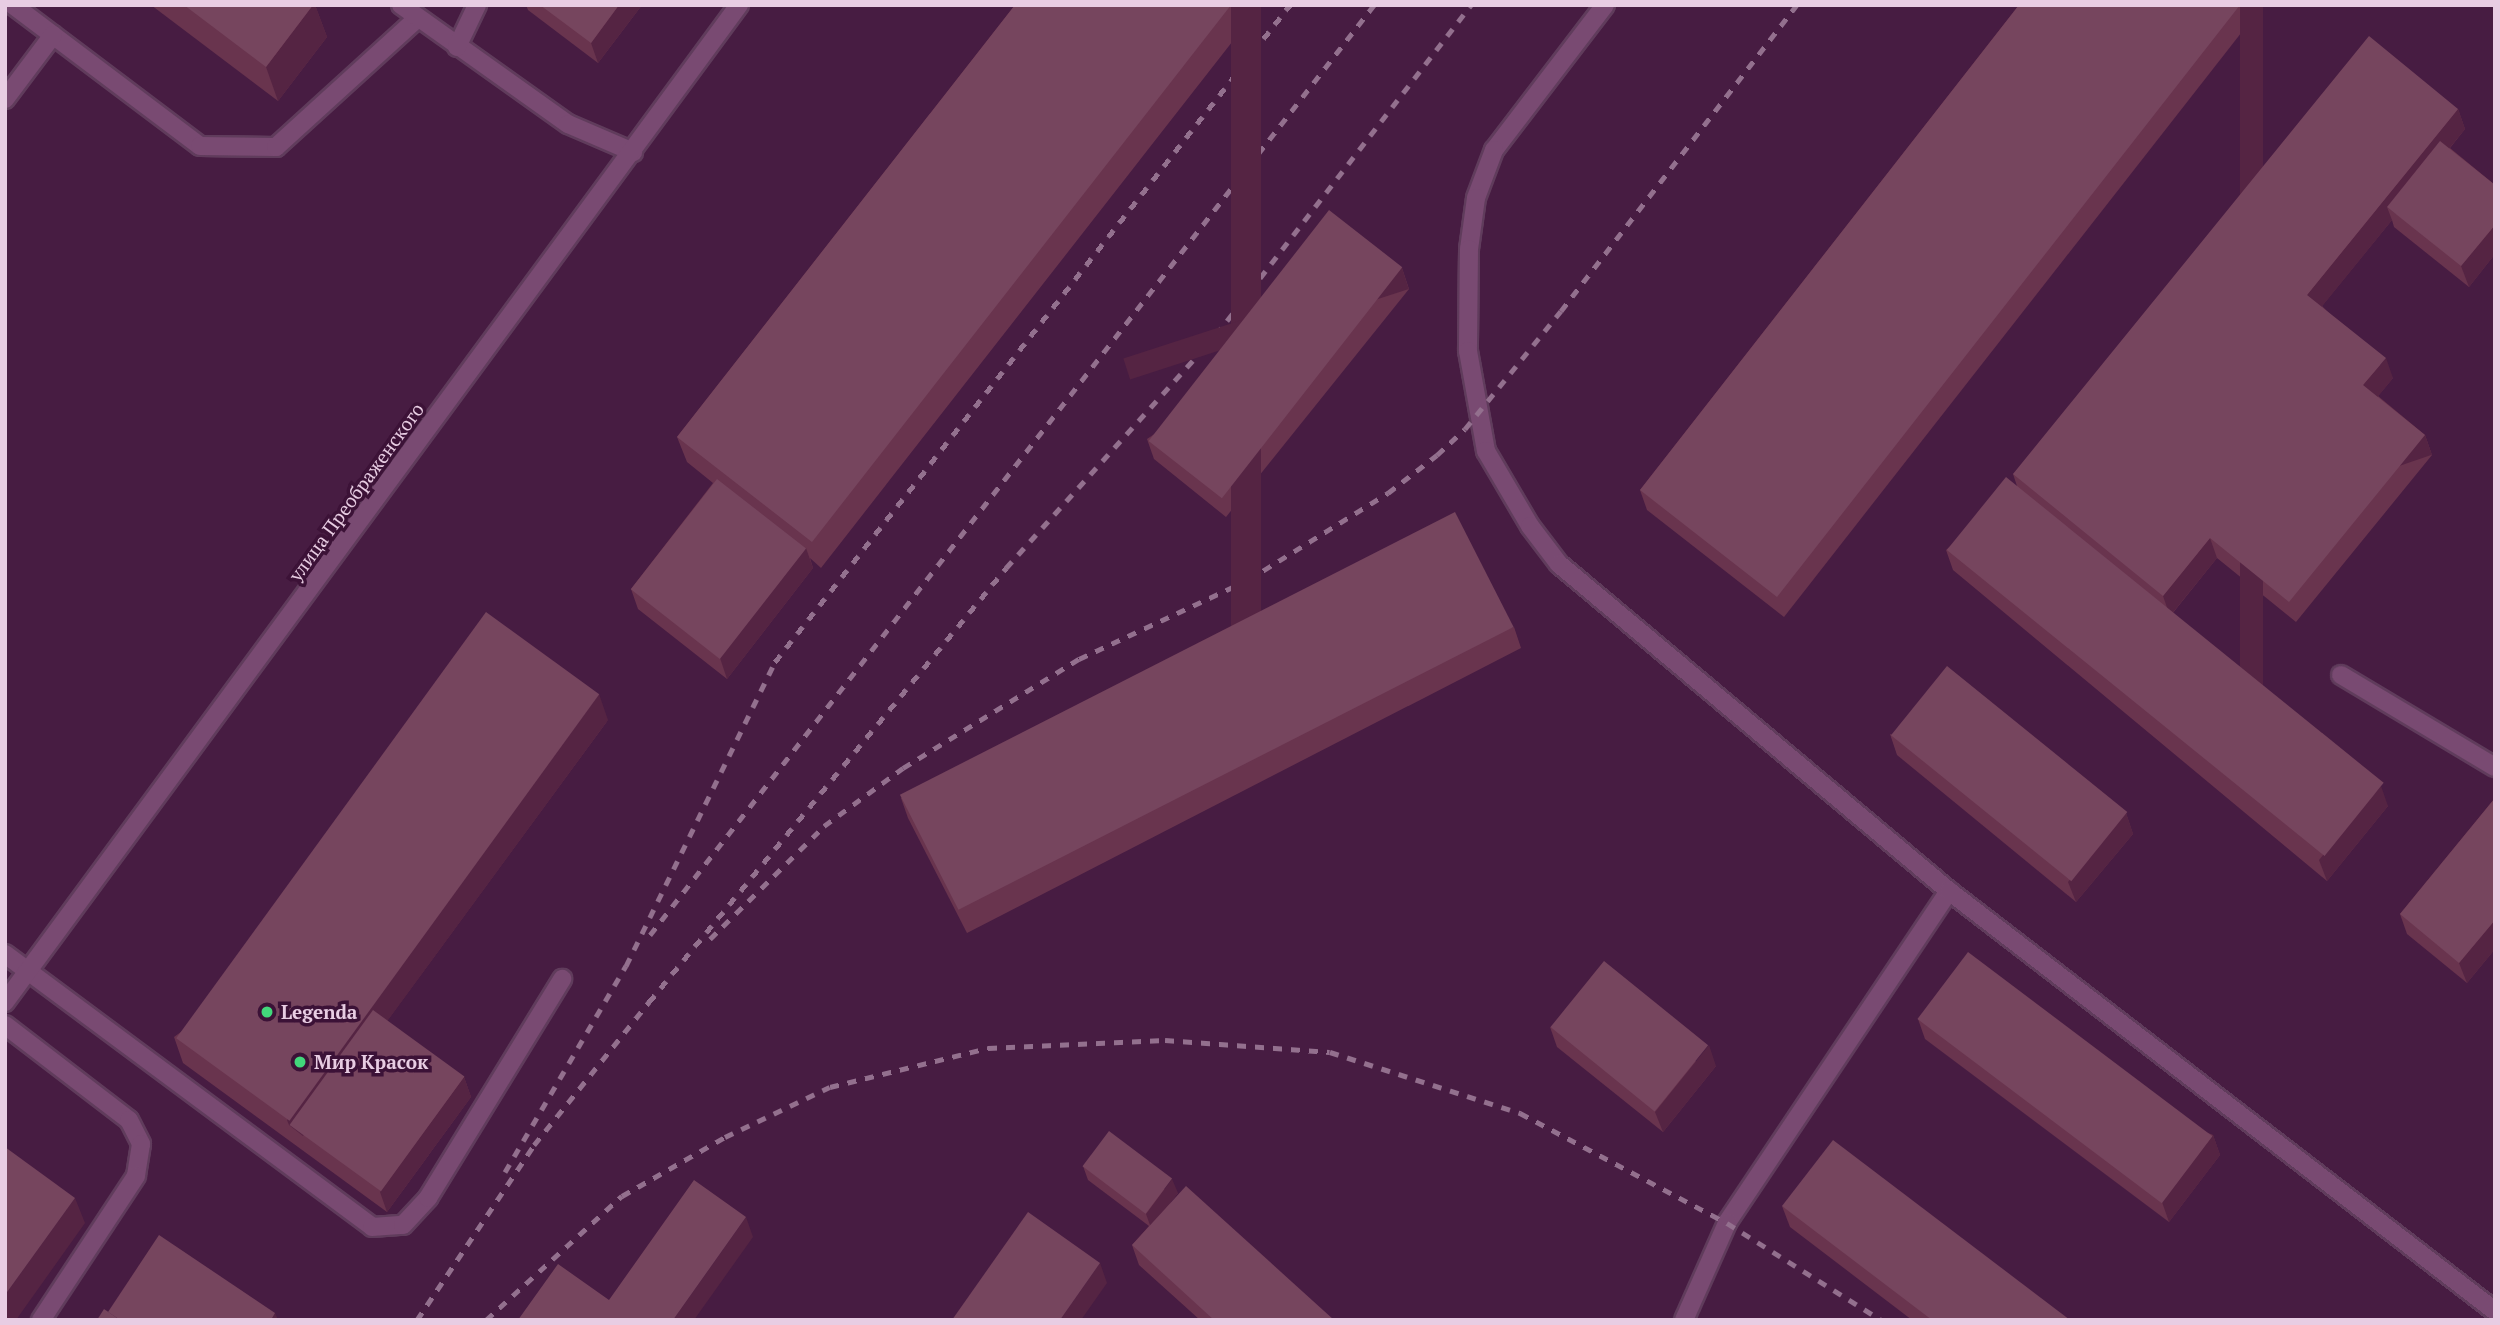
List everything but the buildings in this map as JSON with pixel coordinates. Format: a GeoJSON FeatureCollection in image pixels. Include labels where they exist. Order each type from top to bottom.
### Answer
{"type":"FeatureCollection","features":[{"type":"Feature","properties":{"kind":"street"},"geometry":{"type":"LineString","coordinates":[[13,5],[200,146],[276,147],[418,18]]}},
{"type":"Feature","properties":{"kind":"street"},"geometry":{"type":"LineString","coordinates":[[401,5],[568,124],[633,152]]}},
{"type":"Feature","properties":{"kind":"street"},"geometry":{"type":"LineString","coordinates":[[457,47],[477,5]]}},
{"type":"Feature","properties":{"kind":"street","name":"улица Преображенского"},"geometry":{"type":"LineString","coordinates":[[5,1002],[739,5]]}},
{"type":"Feature","properties":{"kind":"street"},"geometry":{"type":"LineString","coordinates":[[1605,5],[1494,150],[1476,198],[1469,250],[1468,351],[1486,451],[1559,564],[1949,891],[2495,1311]]}},
{"type":"Feature","properties":{"kind":"street"},"geometry":{"type":"LineString","coordinates":[[5,99],[53,35]]}},
{"type":"Feature","properties":{"kind":"street"},"geometry":{"type":"LineString","coordinates":[[2341,675],[2495,767]]}},
{"type":"Feature","properties":{"kind":"street"},"geometry":{"type":"LineString","coordinates":[[1684,1320],[1727,1223],[1949,891]]}},
{"type":"Feature","properties":{"kind":"street"},"geometry":{"type":"LineString","coordinates":[[5,954],[372,1227],[403,1225],[428,1198],[562,979]]}},
{"type":"Feature","properties":{"kind":"street"},"geometry":{"type":"LineString","coordinates":[[5,1024],[129,1120],[141,1144],[136,1176],[41,1320]]}},
{"type":"Feature","properties":{"kind":"railway"},"geometry":{"type":"LineString","coordinates":[[505,1172],[626,966],[775,662],[1290,5]]}},
{"type":"Feature","properties":{"kind":"railway"},"geometry":{"type":"LineString","coordinates":[[650,935],[1374,5]]}},
{"type":"Feature","properties":{"kind":"railway"},"geometry":{"type":"LineString","coordinates":[[417,1320],[534,1145],[1006,568],[1216,335],[1471,5]]}},
{"type":"Feature","properties":{"kind":"railway"},"geometry":{"type":"LineString","coordinates":[[710,939],[824,826],[903,768],[1079,659],[1248,580],[1388,493],[1437,455],[1465,429],[1561,311],[1797,5]]}},
{"type":"Feature","properties":{"kind":"railway"},"geometry":{"type":"LineString","coordinates":[[486,1320],[622,1196],[725,1137],[830,1087],[988,1048],[1165,1040],[1330,1052],[1520,1113],[1727,1223],[1881,1320]]}},
{"type":"Feature","properties":{"kind":"place","name":"Legenda"},"geometry":{"type":"Point","coordinates":[267,1012]}},
{"type":"Feature","properties":{"kind":"place","name":"Мир Красок"},"geometry":{"type":"Point","coordinates":[300,1062]}}]}
